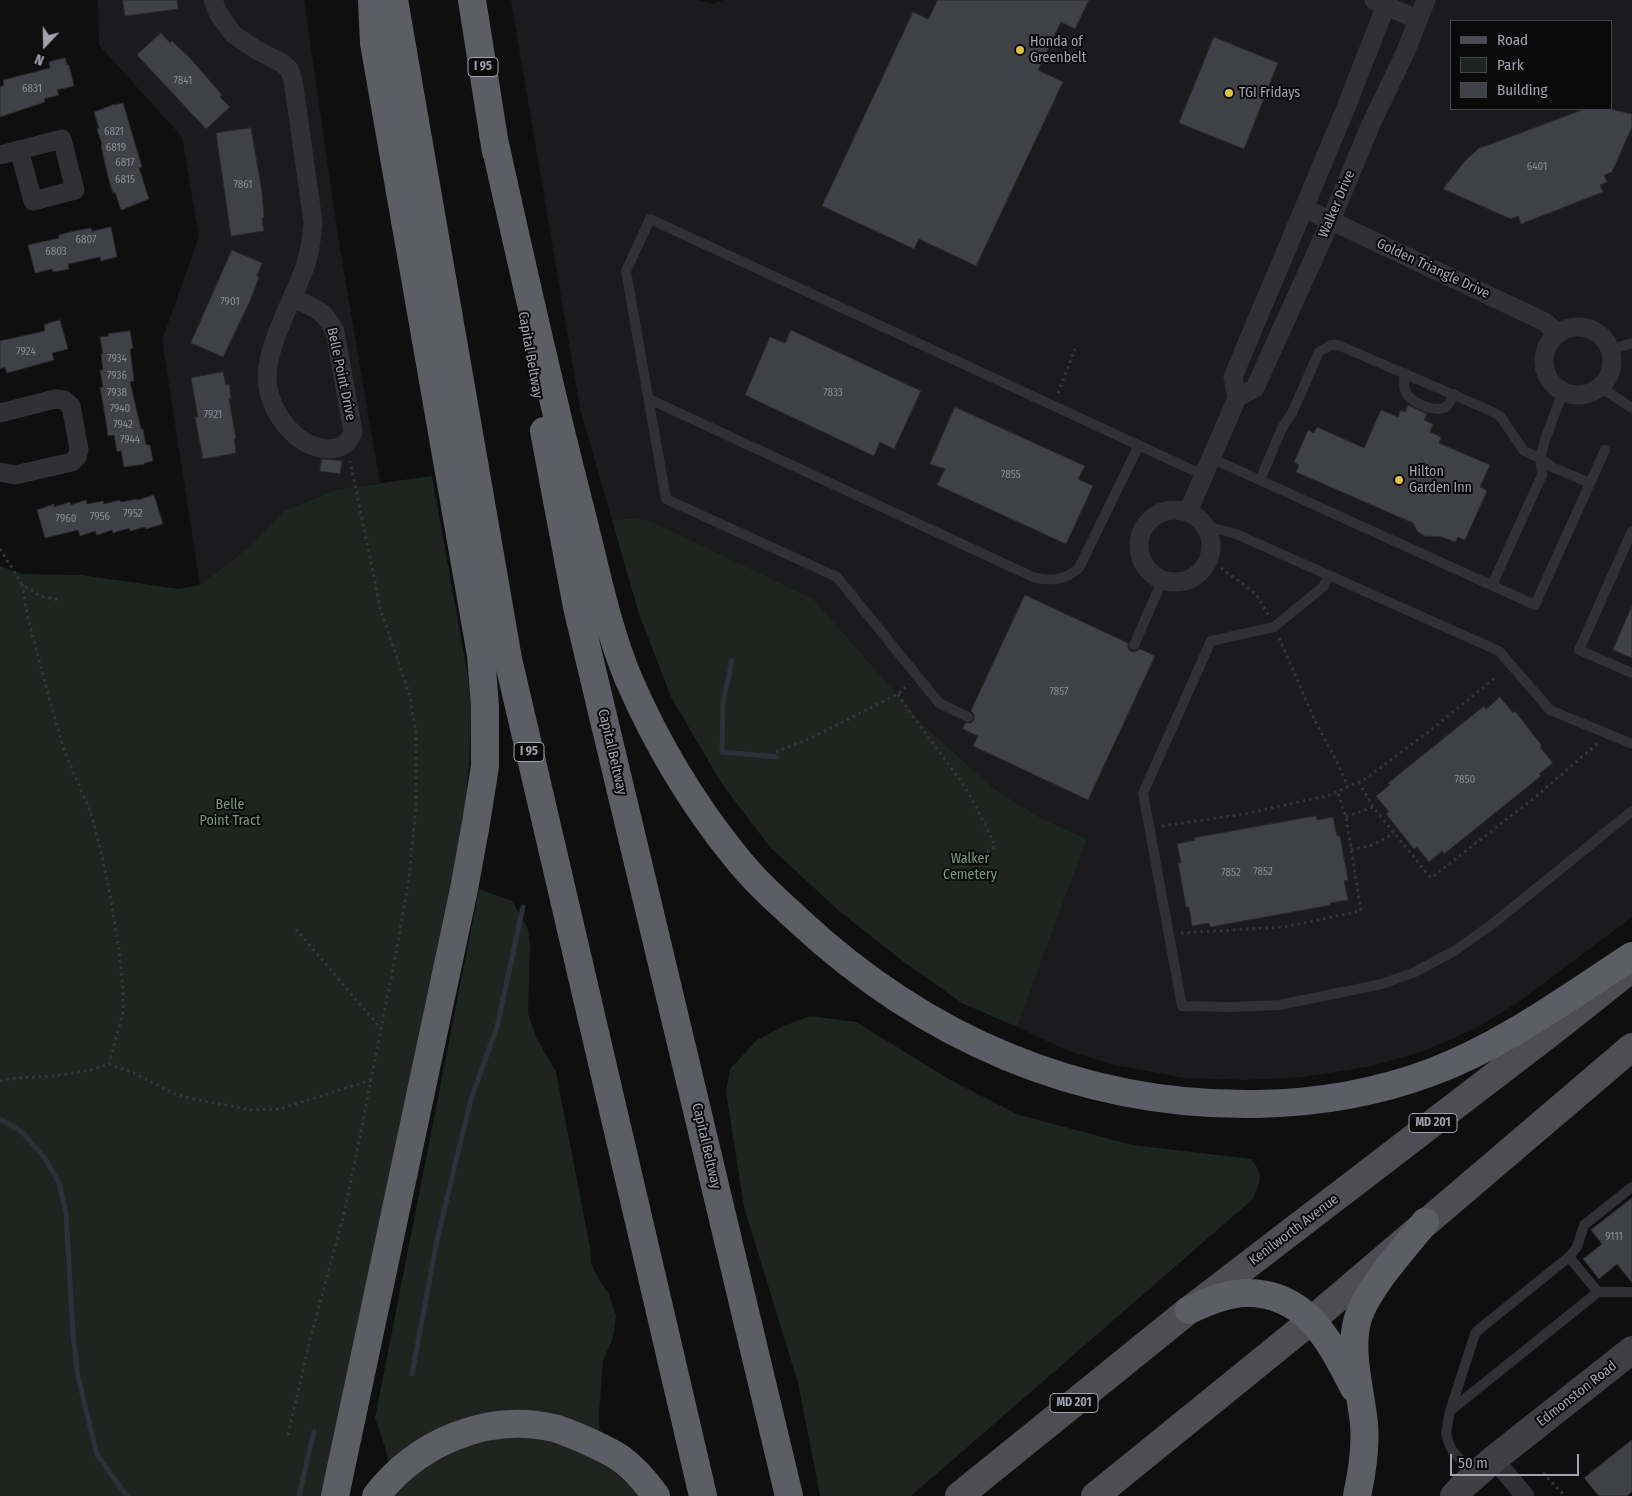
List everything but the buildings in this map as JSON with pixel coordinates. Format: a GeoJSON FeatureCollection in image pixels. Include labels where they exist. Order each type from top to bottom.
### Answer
{"type":"FeatureCollection","features":[{"type":"Feature","properties":{"kind":"highway"},"geometry":{"type":"LineString","coordinates":[[335,1496],[464,889],[485,766],[485,707],[481,654],[374,43],[372,0]]}},
{"type":"Feature","properties":{"kind":"highway","name":"I 95"},"geometry":{"type":"LineString","coordinates":[[394,0],[508,658],[703,1496]]}},
{"type":"Feature","properties":{"kind":"highway","name":"Capital Beltway"},"geometry":{"type":"LineString","coordinates":[[472,0],[524,321],[578,607],[789,1496]]}},
{"type":"Feature","properties":{"kind":"highway"},"geometry":{"type":"LineString","coordinates":[[493,135],[534,319],[610,626],[629,678],[663,748],[693,798],[736,857],[772,897],[825,946],[876,985],[924,1016],[972,1041],[1025,1064],[1082,1083],[1130,1094],[1180,1102],[1230,1104],[1283,1103],[1334,1097],[1430,1073],[1513,1034],[1632,956]]}},
{"type":"Feature","properties":{"kind":"highway"},"geometry":{"type":"LineString","coordinates":[[1357,1496],[1364,1450],[1364,1426],[1355,1342],[1357,1322],[1363,1305],[1373,1288],[1425,1222]]}},
{"type":"Feature","properties":{"kind":"highway"},"geometry":{"type":"LineString","coordinates":[[1189,1310],[1218,1298],[1246,1292],[1271,1295],[1292,1303],[1312,1320],[1340,1362],[1361,1403]]}},
{"type":"Feature","properties":{"kind":"highway"},"geometry":{"type":"LineString","coordinates":[[376,1496],[389,1479],[413,1459],[446,1439],[481,1427],[514,1424],[554,1428],[587,1440],[620,1457],[646,1482],[656,1496]]}},
{"type":"Feature","properties":{"kind":"main road","name":"Kenilworth Avenue"},"geometry":{"type":"LineString","coordinates":[[959,1496],[1189,1310],[1632,968]]}},
{"type":"Feature","properties":{"kind":"main road"},"geometry":{"type":"LineString","coordinates":[[1095,1496],[1312,1320],[1632,1047]]}},
{"type":"Feature","properties":{"kind":"street"},"geometry":{"type":"LineString","coordinates":[[212,0],[218,13],[233,34],[255,50],[282,63],[289,69],[294,80],[313,222],[311,243],[306,263],[268,363],[269,393],[274,407],[283,421],[304,442],[326,449],[335,449],[346,443]]}},
{"type":"Feature","properties":{"kind":"street","name":"Walker Drive"},"geometry":{"type":"LineString","coordinates":[[1188,512],[1238,398],[1255,388],[1331,220],[1426,0]]}},
{"type":"Feature","properties":{"kind":"street"},"geometry":{"type":"LineString","coordinates":[[1383,2],[1418,20]]}},
{"type":"Feature","properties":{"kind":"street","name":"Walker Drive"},"geometry":{"type":"LineString","coordinates":[[1238,398],[1233,377],[1304,208],[1383,2]]}},
{"type":"Feature","properties":{"kind":"street"},"geometry":{"type":"LineString","coordinates":[[0,155],[19,150],[62,139],[75,190],[32,201],[19,150]]}},
{"type":"Feature","properties":{"kind":"street","name":"Golden Triangle Drive"},"geometry":{"type":"LineString","coordinates":[[1304,208],[1545,322],[1558,334]]}},
{"type":"Feature","properties":{"kind":"street","name":"Belle Point Drive"},"geometry":{"type":"LineString","coordinates":[[292,298],[319,311],[328,318],[335,332],[353,432],[351,438],[346,443]]}},
{"type":"Feature","properties":{"kind":"street"},"geometry":{"type":"LineString","coordinates":[[1577,327],[1590,329],[1605,340],[1610,350],[1612,359],[1610,373],[1600,387],[1592,392],[1579,395],[1563,391],[1547,375],[1544,364],[1546,349],[1554,337],[1564,330],[1577,327]]}},
{"type":"Feature","properties":{"kind":"street"},"geometry":{"type":"LineString","coordinates":[[0,413],[55,399],[64,400],[71,406],[79,450],[78,457],[72,462],[15,475],[0,472]]}},
{"type":"Feature","properties":{"kind":"street"},"geometry":{"type":"LineString","coordinates":[[1171,510],[1188,512],[1206,526],[1211,544],[1210,557],[1195,576],[1175,582],[1163,579],[1149,570],[1143,561],[1139,541],[1142,530],[1148,522],[1163,512],[1171,510]]}},
{"type":"Feature","properties":{"kind":"street","name":"Edmonston Road"},"geometry":{"type":"LineString","coordinates":[[1454,1496],[1484,1468],[1632,1350]]}},
{"type":"Feature","properties":{"kind":"street"},"geometry":{"type":"LineString","coordinates":[[1484,1468],[1524,1496]]}},
{"type":"Feature","properties":{"kind":"lane"},"geometry":{"type":"LineString","coordinates":[[968,717],[939,703],[837,577],[666,498],[626,271],[650,219],[1203,476]]}},
{"type":"Feature","properties":{"kind":"lane"},"geometry":{"type":"LineString","coordinates":[[1610,350],[1632,343]]}},
{"type":"Feature","properties":{"kind":"lane"},"geometry":{"type":"LineString","coordinates":[[1260,480],[1282,428],[1292,413],[1319,352],[1331,345],[1338,345],[1454,394],[1500,416],[1524,451],[1540,458],[1552,467],[1590,483]]}},
{"type":"Feature","properties":{"kind":"lane"},"geometry":{"type":"LineString","coordinates":[[1405,373],[1404,383],[1407,394],[1411,399],[1429,408],[1443,408],[1448,405],[1454,394]]}},
{"type":"Feature","properties":{"kind":"lane"},"geometry":{"type":"LineString","coordinates":[[1600,387],[1632,408]]}},
{"type":"Feature","properties":{"kind":"lane"},"geometry":{"type":"LineString","coordinates":[[1492,585],[1542,475],[1540,458],[1563,391]]}},
{"type":"Feature","properties":{"kind":"lane"},"geometry":{"type":"LineString","coordinates":[[649,400],[1033,577],[1047,580],[1064,578],[1079,568],[1139,445]]}},
{"type":"Feature","properties":{"kind":"lane"},"geometry":{"type":"LineString","coordinates":[[1211,458],[1535,605],[1605,450]]}},
{"type":"Feature","properties":{"kind":"lane"},"geometry":{"type":"LineString","coordinates":[[1206,526],[1236,534],[1499,651],[1550,710],[1632,744]]}},
{"type":"Feature","properties":{"kind":"lane"},"geometry":{"type":"LineString","coordinates":[[1632,531],[1579,650],[1632,673]]}},
{"type":"Feature","properties":{"kind":"lane"},"geometry":{"type":"LineString","coordinates":[[1328,575],[1324,586],[1274,627],[1211,641],[1143,793],[1182,1006],[1231,1007],[1279,1004],[1382,984],[1415,972],[1456,950],[1495,922],[1632,811]]}},
{"type":"Feature","properties":{"kind":"lane"},"geometry":{"type":"LineString","coordinates":[[1134,645],[1163,579]]}},
{"type":"Feature","properties":{"kind":"lane"},"geometry":{"type":"LineString","coordinates":[[1484,1468],[1448,1444],[1447,1424],[1450,1411],[1477,1331],[1569,1257],[1577,1247],[1584,1225],[1632,1187]]}},
{"type":"Feature","properties":{"kind":"lane"},"geometry":{"type":"LineString","coordinates":[[1569,1257],[1598,1292]]}},
{"type":"Feature","properties":{"kind":"lane"},"geometry":{"type":"LineString","coordinates":[[1450,1411],[1598,1292],[1632,1292]]}},
{"type":"Feature","properties":{"kind":"path"},"geometry":{"type":"LineString","coordinates":[[1052,405],[1065,380],[1075,349]]}},
{"type":"Feature","properties":{"kind":"path"},"geometry":{"type":"LineString","coordinates":[[288,1435],[311,1336],[344,1214],[409,878],[416,806],[416,732],[409,694],[381,611],[346,443]]}},
{"type":"Feature","properties":{"kind":"path"},"geometry":{"type":"LineString","coordinates":[[0,548],[22,584],[28,620],[65,753],[90,813],[102,856],[119,949],[123,989],[123,1012],[109,1064]]}},
{"type":"Feature","properties":{"kind":"path"},"geometry":{"type":"LineString","coordinates":[[1221,568],[1256,594],[1274,627],[1316,722],[1348,787]]}},
{"type":"Feature","properties":{"kind":"path"},"geometry":{"type":"LineString","coordinates":[[22,584],[40,596],[60,600]]}},
{"type":"Feature","properties":{"kind":"path"},"geometry":{"type":"LineString","coordinates":[[1159,826],[1245,814],[1330,795],[1359,782],[1427,734],[1496,677]]}},
{"type":"Feature","properties":{"kind":"path"},"geometry":{"type":"LineString","coordinates":[[776,752],[811,738],[898,694],[971,796],[995,846],[969,866]]}},
{"type":"Feature","properties":{"kind":"path"},"geometry":{"type":"LineString","coordinates":[[1359,782],[1372,807],[1431,878],[1598,746],[1603,732]]}},
{"type":"Feature","properties":{"kind":"path"},"geometry":{"type":"LineString","coordinates":[[1179,933],[1284,926],[1361,911],[1346,817],[1337,791]]}},
{"type":"Feature","properties":{"kind":"path"},"geometry":{"type":"LineString","coordinates":[[1346,817],[1372,807]]}},
{"type":"Feature","properties":{"kind":"path"},"geometry":{"type":"LineString","coordinates":[[1351,850],[1373,845],[1394,833]]}},
{"type":"Feature","properties":{"kind":"path"},"geometry":{"type":"LineString","coordinates":[[296,930],[381,1029]]}},
{"type":"Feature","properties":{"kind":"path"},"geometry":{"type":"LineString","coordinates":[[0,1082],[16,1078],[54,1076],[91,1070],[109,1064],[129,1071],[176,1094],[252,1110],[280,1109],[371,1080]]}},
{"type":"Feature","properties":{"kind":"path"},"geometry":{"type":"LineString","coordinates":[[1543,1473],[1564,1496]]}},
{"type":"Feature","properties":{"kind":"shaded area"},"geometry":{"type":"Polygon","coordinates":[[[98,0],[304,0],[339,243],[380,483],[339,489],[285,510],[250,546],[200,585],[162,340],[199,237],[182,137],[99,45],[98,0]]]}},
{"type":"Feature","properties":{"kind":"shaded area"},"geometry":{"type":"Polygon","coordinates":[[[511,0],[696,0],[714,4],[723,0],[1632,0],[1632,917],[1517,1003],[1475,1029],[1421,1052],[1372,1066],[1304,1077],[1246,1080],[1185,1078],[1114,1065],[1066,1050],[1017,1027],[1087,839],[1039,817],[992,787],[925,726],[637,518],[612,520],[580,409],[511,0]]]}},
{"type":"Feature","properties":{"kind":"green space","name":"Belle Point Tract"},"geometry":{"type":"Polygon","coordinates":[[[432,476],[468,677],[471,711],[469,766],[463,822],[322,1496],[0,1496],[0,566],[22,574],[81,575],[179,589],[200,585],[250,546],[285,510],[339,489],[432,476]]]}},
{"type":"Feature","properties":{"kind":"green space","name":"Walker Cemetery"},"geometry":{"type":"Polygon","coordinates":[[[637,518],[655,523],[813,599],[925,726],[992,787],[1039,817],[1087,839],[1017,1027],[962,1003],[904,962],[839,911],[770,847],[722,784],[671,697],[639,614],[612,520],[637,518]]]}},
{"type":"Feature","properties":{"kind":"green space"},"geometry":{"type":"Polygon","coordinates":[[[479,889],[512,901],[528,929],[530,945],[528,1013],[536,1037],[556,1072],[590,1247],[591,1263],[599,1280],[609,1294],[616,1316],[613,1337],[603,1361],[599,1413],[600,1458],[640,1496],[394,1496],[386,1450],[375,1418],[479,889]]]}},
{"type":"Feature","properties":{"kind":"green space"},"geometry":{"type":"Polygon","coordinates":[[[810,1016],[856,1022],[952,1081],[1019,1115],[1133,1145],[1251,1159],[1258,1169],[1260,1178],[1253,1199],[911,1496],[820,1496],[798,1383],[744,1207],[726,1092],[730,1069],[757,1040],[784,1026],[810,1016]]]}},
{"type":"Feature","properties":{"kind":"waterway"},"geometry":{"type":"LineString","coordinates":[[732,661],[723,702],[722,752],[777,757]]}},
{"type":"Feature","properties":{"kind":"waterway"},"geometry":{"type":"LineString","coordinates":[[412,1374],[437,1240],[471,1099],[497,1027],[523,907]]}},
{"type":"Feature","properties":{"kind":"waterway"},"geometry":{"type":"LineString","coordinates":[[0,1119],[23,1133],[45,1158],[59,1183],[66,1213],[73,1334],[78,1377],[97,1455],[127,1496]]}},
{"type":"Feature","properties":{"kind":"waterway"},"geometry":{"type":"LineString","coordinates":[[299,1496],[314,1431]]}},
{"type":"Feature","properties":{"kind":"place","name":"Honda of Greenbelt"},"geometry":{"type":"Point","coordinates":[1020,50]}},
{"type":"Feature","properties":{"kind":"place","name":"TGI Fridays"},"geometry":{"type":"Point","coordinates":[1229,93]}},
{"type":"Feature","properties":{"kind":"place","name":"Hilton Garden Inn"},"geometry":{"type":"Point","coordinates":[1399,480]}}]}
